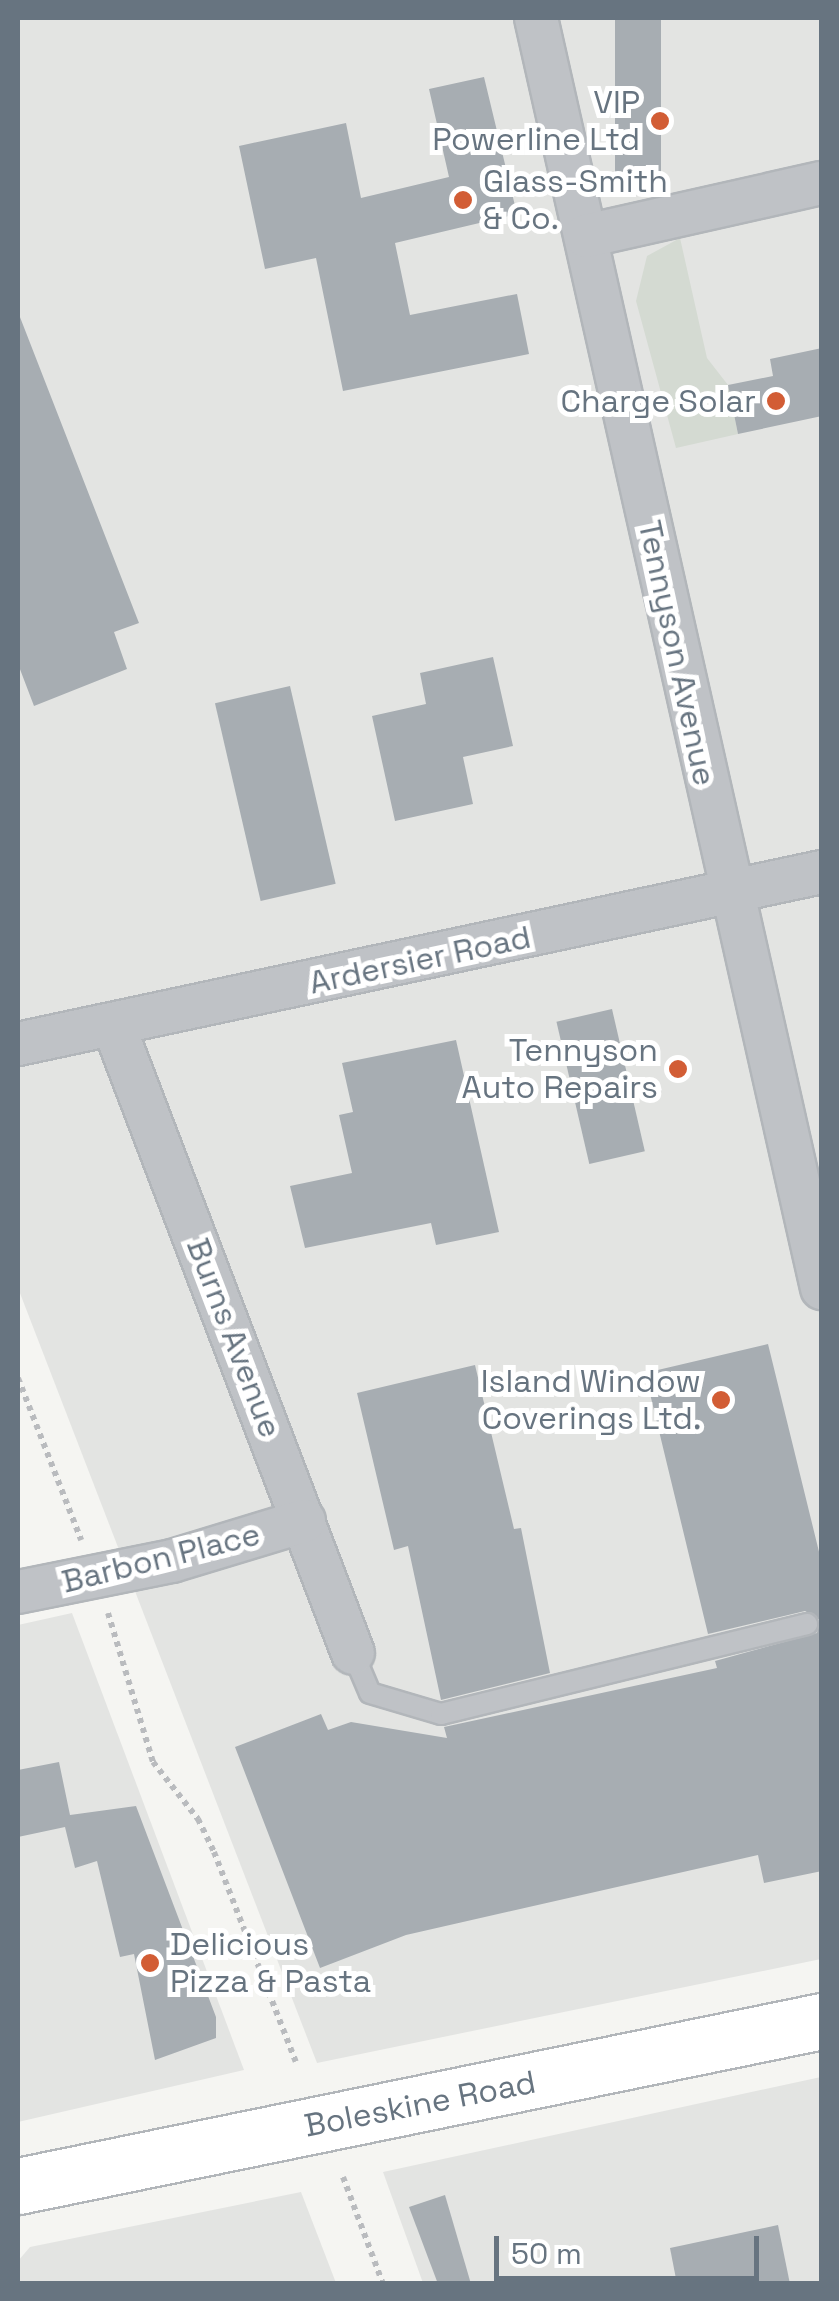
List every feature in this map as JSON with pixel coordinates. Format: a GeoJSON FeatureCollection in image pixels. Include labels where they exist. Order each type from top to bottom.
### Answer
{"type":"FeatureCollection","features":[{"type":"Feature","properties":{"kind":"main road","name":"Boleskine Road"},"geometry":{"type":"LineString","coordinates":[[18,2186],[822,2021]]}},
{"type":"Feature","properties":{"kind":"street","name":"Tennyson Avenue"},"geometry":{"type":"LineString","coordinates":[[536,18],[730,896],[822,1288]]}},
{"type":"Feature","properties":{"kind":"street"},"geometry":{"type":"LineString","coordinates":[[586,236],[822,183]]}},
{"type":"Feature","properties":{"kind":"street","name":"Ardersier Road"},"geometry":{"type":"LineString","coordinates":[[18,1044],[730,896],[822,872]]}},
{"type":"Feature","properties":{"kind":"street","name":"Burns Avenue"},"geometry":{"type":"LineString","coordinates":[[112,1024],[353,1653]]}},
{"type":"Feature","properties":{"kind":"street","name":"Barbon Place"},"geometry":{"type":"LineString","coordinates":[[18,1592],[172,1562],[304,1521]]}},
{"type":"Feature","properties":{"kind":"lane"},"geometry":{"type":"LineString","coordinates":[[353,1653],[370,1693],[441,1714],[807,1624]]}},
{"type":"Feature","properties":{"kind":"path"},"geometry":{"type":"LineString","coordinates":[[186,1802],[214,1852],[296,2062]]}},
{"type":"Feature","properties":{"kind":"path"},"geometry":{"type":"LineString","coordinates":[[343,2177],[384,2284]]}},
{"type":"Feature","properties":{"kind":"shaded area"},"geometry":{"type":"Polygon","coordinates":[[[18,18],[821,18],[821,1959],[317,2063],[18,1288],[18,18]]]}},
{"type":"Feature","properties":{"kind":"shaded area"},"geometry":{"type":"Polygon","coordinates":[[[680,238],[707,358],[728,385],[738,434],[676,448],[636,301],[647,256],[680,238]]]}},
{"type":"Feature","properties":{"kind":"shaded area"},"geometry":{"type":"Polygon","coordinates":[[[72,1613],[244,2070],[18,2122],[18,1625],[72,1613]]]}},
{"type":"Feature","properties":{"kind":"shaded area"},"geometry":{"type":"Polygon","coordinates":[[[821,2077],[821,2283],[423,2283],[383,2172],[821,2077]]]}},
{"type":"Feature","properties":{"kind":"shaded area"},"geometry":{"type":"Polygon","coordinates":[[[301,2192],[336,2283],[18,2283],[18,2261],[30,2247],[301,2192]]]}},
{"type":"Feature","properties":{"kind":"building"},"geometry":{"type":"Polygon","coordinates":[[[615,18],[661,18],[661,175],[615,175],[615,18]]]}},
{"type":"Feature","properties":{"kind":"building"},"geometry":{"type":"Polygon","coordinates":[[[484,77],[517,214],[395,243],[410,315],[517,294],[529,354],[343,391],[316,258],[265,269],[239,146],[346,123],[361,198],[449,177],[429,89],[484,77]]]}},
{"type":"Feature","properties":{"kind":"building"},"geometry":{"type":"Polygon","coordinates":[[[18,312],[139,623],[114,632],[127,669],[34,706],[18,664],[18,312]]]}},
{"type":"Feature","properties":{"kind":"building","name":"Charge Solar"},"geometry":{"type":"Polygon","coordinates":[[[822,348],[822,416],[738,434],[728,385],[773,376],[770,359],[822,348]]]}},
{"type":"Feature","properties":{"kind":"building"},"geometry":{"type":"Polygon","coordinates":[[[493,657],[513,746],[463,757],[473,804],[395,821],[372,716],[426,704],[420,673],[493,657]]]}},
{"type":"Feature","properties":{"kind":"building"},"geometry":{"type":"Polygon","coordinates":[[[290,686],[336,884],[261,901],[215,703],[290,686]]]}},
{"type":"Feature","properties":{"kind":"building"},"geometry":{"type":"Polygon","coordinates":[[[612,1009],[645,1151],[589,1164],[556,1022],[612,1009]]]}},
{"type":"Feature","properties":{"kind":"building"},"geometry":{"type":"Polygon","coordinates":[[[456,1040],[499,1232],[436,1245],[431,1223],[305,1248],[290,1186],[352,1173],[339,1115],[353,1112],[342,1063],[456,1040]]]}},
{"type":"Feature","properties":{"kind":"building"},"geometry":{"type":"Polygon","coordinates":[[[768,1344],[822,1564],[822,1871],[764,1883],[758,1855],[406,1935],[320,1968],[235,1747],[321,1714],[328,1730],[351,1722],[447,1738],[444,1727],[717,1668],[715,1661],[817,1633],[820,1620],[805,1611],[708,1634],[645,1373],[768,1344]]]}},
{"type":"Feature","properties":{"kind":"building"},"geometry":{"type":"Polygon","coordinates":[[[475,1365],[514,1529],[521,1528],[550,1673],[441,1700],[408,1546],[394,1550],[357,1393],[475,1365]]]}},
{"type":"Feature","properties":{"kind":"building"},"geometry":{"type":"Polygon","coordinates":[[[59,1762],[70,1815],[136,1806],[216,2017],[216,2038],[155,2060],[134,1954],[120,1957],[97,1861],[75,1868],[65,1827],[18,1837],[18,1770],[59,1762]]]}},
{"type":"Feature","properties":{"kind":"building"},"geometry":{"type":"Polygon","coordinates":[[[445,2195],[471,2284],[438,2284],[409,2207],[445,2195]]]}},
{"type":"Feature","properties":{"kind":"building"},"geometry":{"type":"Polygon","coordinates":[[[778,2225],[790,2284],[677,2284],[670,2248],[778,2225]]]}},
{"type":"Feature","properties":{"kind":"place","name":"VIP Powerline Ltd"},"geometry":{"type":"Point","coordinates":[660,121]}},
{"type":"Feature","properties":{"kind":"place","name":"Glass-Smith & Co."},"geometry":{"type":"Point","coordinates":[463,200]}},
{"type":"Feature","properties":{"kind":"place","name":"Charge Solar"},"geometry":{"type":"Point","coordinates":[776,401]}},
{"type":"Feature","properties":{"kind":"place","name":"Tennyson Auto Repairs"},"geometry":{"type":"Point","coordinates":[678,1069]}},
{"type":"Feature","properties":{"kind":"place","name":"Island Window Coverings Ltd."},"geometry":{"type":"Point","coordinates":[721,1400]}},
{"type":"Feature","properties":{"kind":"place","name":"Delicious Pizza & Pasta"},"geometry":{"type":"Point","coordinates":[150,1963]}}]}
